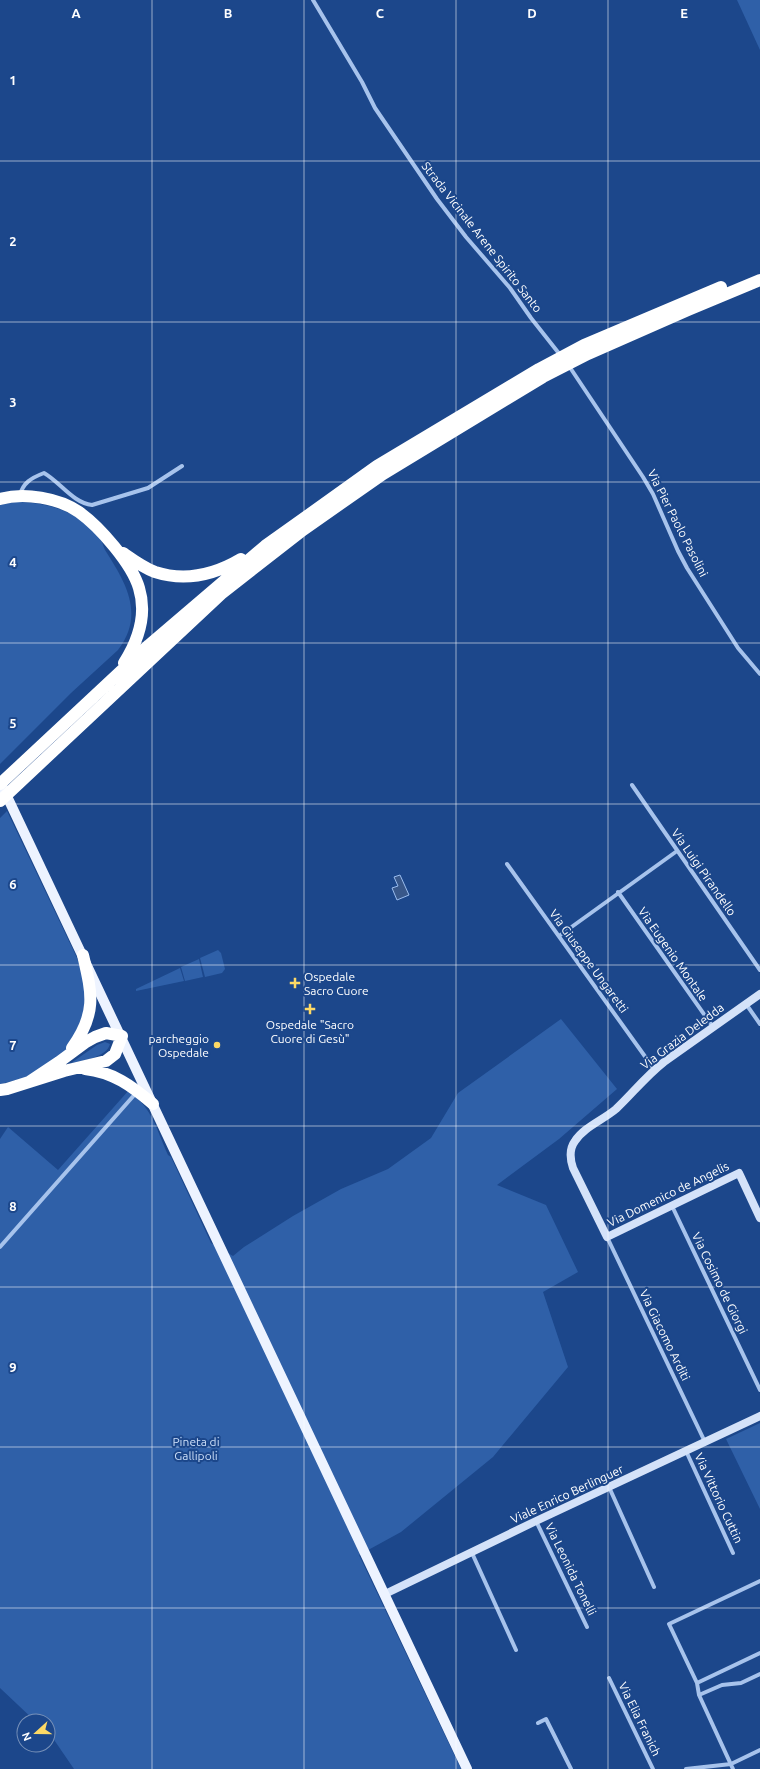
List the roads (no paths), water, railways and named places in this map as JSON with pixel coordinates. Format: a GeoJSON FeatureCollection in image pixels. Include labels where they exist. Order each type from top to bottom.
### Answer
{"type":"FeatureCollection","features":[{"type":"Feature","properties":{"kind":"highway"},"geometry":{"type":"LineString","coordinates":[[0,782],[161,635],[265,546],[377,466],[541,373],[586,350],[684,302],[760,272]]}},
{"type":"Feature","properties":{"kind":"highway"},"geometry":{"type":"LineString","coordinates":[[586,350],[760,280]]}},
{"type":"Feature","properties":{"kind":"highway"},"geometry":{"type":"LineString","coordinates":[[0,801],[221,594],[303,530],[383,474],[541,373]]}},
{"type":"Feature","properties":{"kind":"highway"},"geometry":{"type":"LineString","coordinates":[[0,499],[20,496],[40,497],[78,512],[119,551],[154,572],[187,577],[203,576],[219,571],[265,546]]}},
{"type":"Feature","properties":{"kind":"highway"},"geometry":{"type":"LineString","coordinates":[[118,675],[132,650],[140,629],[142,606],[139,588],[130,568],[119,551]]}},
{"type":"Feature","properties":{"kind":"highway"},"geometry":{"type":"LineString","coordinates":[[59,1062],[78,1040],[86,1024],[91,1007],[90,989],[83,955]]}},
{"type":"Feature","properties":{"kind":"highway"},"geometry":{"type":"LineString","coordinates":[[0,1090],[7,1089],[64,1071],[100,1064],[113,1057],[122,1036],[110,1033],[100,1034],[86,1042],[29,1082]]}},
{"type":"Feature","properties":{"kind":"highway"},"geometry":{"type":"LineString","coordinates":[[80,1068],[105,1073],[116,1077],[153,1104]]}},
{"type":"Feature","properties":{"kind":"main road"},"geometry":{"type":"LineString","coordinates":[[0,782],[122,1036],[467,1769]]}},
{"type":"Feature","properties":{"kind":"street","name":"Strada Vicinale Arene Spirito Santo"},"geometry":{"type":"LineString","coordinates":[[313,0],[362,82],[375,108],[437,199],[466,237],[510,288],[531,318],[565,361]]}},
{"type":"Feature","properties":{"kind":"street","name":"Via Pier Paolo Pasolini"},"geometry":{"type":"LineString","coordinates":[[565,361],[643,476],[653,494],[687,568],[738,648],[760,674]]}},
{"type":"Feature","properties":{"kind":"street"},"geometry":{"type":"LineString","coordinates":[[20,496],[22,488],[27,481],[44,473],[73,496],[87,505],[92,505],[148,488],[182,466]]}},
{"type":"Feature","properties":{"kind":"street","name":"Via Luigi Pirandello"},"geometry":{"type":"LineString","coordinates":[[632,785],[760,970]]}},
{"type":"Feature","properties":{"kind":"street"},"geometry":{"type":"LineString","coordinates":[[559,936],[618,892],[678,851]]}},
{"type":"Feature","properties":{"kind":"street","name":"Via Giuseppe Ungaretti"},"geometry":{"type":"LineString","coordinates":[[507,864],[654,1070]]}},
{"type":"Feature","properties":{"kind":"street","name":"Via Eugenio Montale"},"geometry":{"type":"LineString","coordinates":[[618,892],[713,1027]]}},
{"type":"Feature","properties":{"kind":"street","name":"Via Grazia Deledda"},"geometry":{"type":"LineString","coordinates":[[607,1237],[573,1168],[571,1161],[572,1148],[576,1140],[580,1135],[615,1109],[654,1070],[760,994]]}},
{"type":"Feature","properties":{"kind":"street"},"geometry":{"type":"LineString","coordinates":[[746,1004],[760,1024]]}},
{"type":"Feature","properties":{"kind":"street"},"geometry":{"type":"LineString","coordinates":[[0,1247],[137,1091]]}},
{"type":"Feature","properties":{"kind":"street","name":"Via Domenico de Angelis"},"geometry":{"type":"LineString","coordinates":[[607,1237],[739,1173],[760,1218]]}},
{"type":"Feature","properties":{"kind":"street","name":"Via Cosimo de Giorgi"},"geometry":{"type":"LineString","coordinates":[[672,1206],[760,1390]]}},
{"type":"Feature","properties":{"kind":"street","name":"Via Giacomo Arditi"},"geometry":{"type":"LineString","coordinates":[[607,1237],[705,1442]]}},
{"type":"Feature","properties":{"kind":"street","name":"Viale Enrico Berlinguer"},"geometry":{"type":"LineString","coordinates":[[385,1594],[760,1416]]}},
{"type":"Feature","properties":{"kind":"street","name":"Via Vittorio Cuttin"},"geometry":{"type":"LineString","coordinates":[[686,1451],[733,1553]]}},
{"type":"Feature","properties":{"kind":"street"},"geometry":{"type":"LineString","coordinates":[[608,1487],[654,1587]]}},
{"type":"Feature","properties":{"kind":"street","name":"Via Leonida Tonelli"},"geometry":{"type":"LineString","coordinates":[[536,1521],[587,1627]]}},
{"type":"Feature","properties":{"kind":"street"},"geometry":{"type":"LineString","coordinates":[[472,1553],[516,1650]]}},
{"type":"Feature","properties":{"kind":"street"},"geometry":{"type":"LineString","coordinates":[[733,1769],[699,1695],[697,1683],[669,1624],[760,1581]]}},
{"type":"Feature","properties":{"kind":"street"},"geometry":{"type":"LineString","coordinates":[[697,1683],[760,1653]]}},
{"type":"Feature","properties":{"kind":"street"},"geometry":{"type":"LineString","coordinates":[[699,1695],[722,1685],[741,1683],[760,1674]]}},
{"type":"Feature","properties":{"kind":"street","name":"Via Elia Franich"},"geometry":{"type":"LineString","coordinates":[[609,1678],[653,1769]]}},
{"type":"Feature","properties":{"kind":"street"},"geometry":{"type":"LineString","coordinates":[[538,1723],[546,1719],[571,1769]]}},
{"type":"Feature","properties":{"kind":"street"},"geometry":{"type":"LineString","coordinates":[[686,1769],[731,1764],[760,1750]]}},
{"type":"Feature","properties":{"kind":"place","name":"Ospedale Sacro Cuore"},"geometry":{"type":"Point","coordinates":[295,983]}},
{"type":"Feature","properties":{"kind":"place","name":"Ospedale \"Sacro Cuore di Gesù\""},"geometry":{"type":"Point","coordinates":[310,1009]}},
{"type":"Feature","properties":{"kind":"place","name":"parcheggio Ospedale"},"geometry":{"type":"Point","coordinates":[217,1045]}},
{"type":"Feature","properties":{"kind":"park label","name":"Pineta di Gallipoli"},"geometry":{"type":"Point","coordinates":[196,1448]}}]}
